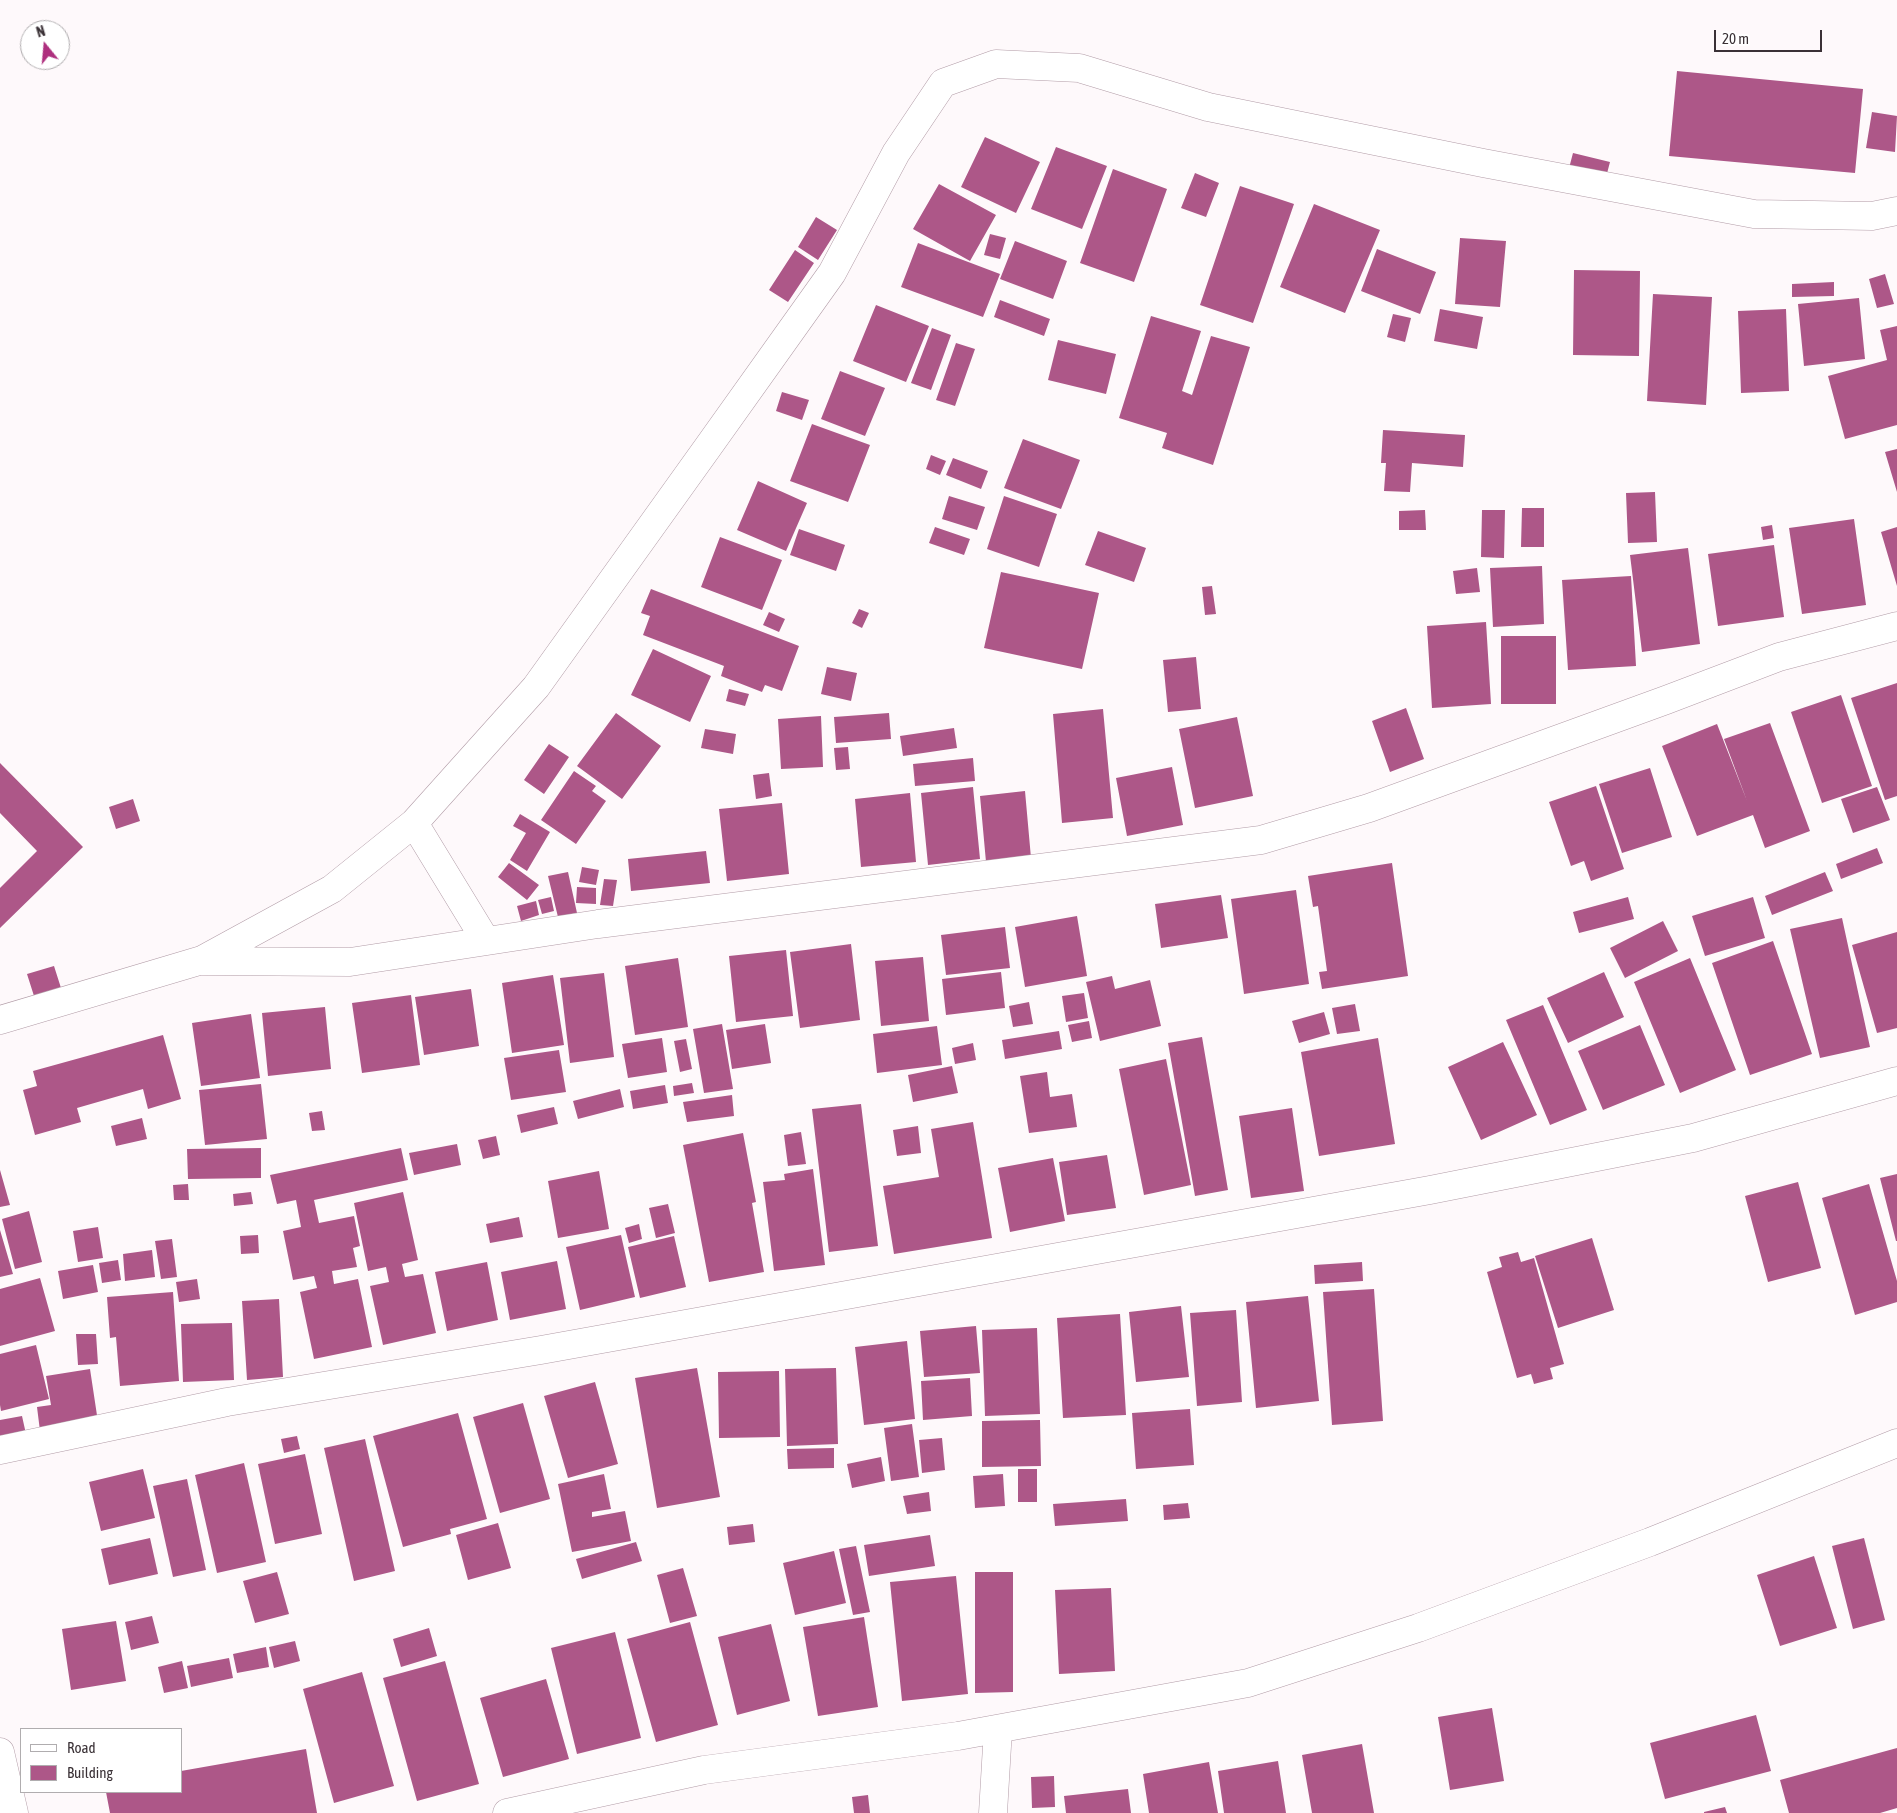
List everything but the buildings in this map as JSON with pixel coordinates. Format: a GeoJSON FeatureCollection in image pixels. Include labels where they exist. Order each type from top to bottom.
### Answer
{"type":"FeatureCollection","features":[{"type":"Feature","properties":{"kind":"street"},"geometry":{"type":"LineString","coordinates":[[0,1020],[202,960],[332,889],[414,823],[536,687],[708,447],[832,273],[896,153],[943,83],[996,64],[1079,68],[1208,106],[1483,163],[1754,214],[1872,216],[1897,211]]}},
{"type":"Feature","properties":{"kind":"street"},"geometry":{"type":"LineString","coordinates":[[202,960],[350,962],[598,924],[1261,840],[1369,808],[1666,700],[1779,656],[1897,626]]}},
{"type":"Feature","properties":{"kind":"street"},"geometry":{"type":"LineString","coordinates":[[414,823],[486,941]]}},
{"type":"Feature","properties":{"kind":"street"},"geometry":{"type":"LineString","coordinates":[[0,1450],[227,1402],[541,1350],[1440,1188],[1693,1138],[1897,1080]]}},
{"type":"Feature","properties":{"kind":"street"},"geometry":{"type":"LineString","coordinates":[[507,1813],[704,1770],[998,1729],[1248,1683],[1418,1628],[1650,1542],[1897,1443]]}},
{"type":"Feature","properties":{"kind":"street"},"geometry":{"type":"LineString","coordinates":[[993,1813],[998,1729]]}},
{"type":"Feature","properties":{"kind":"street"},"geometry":{"type":"LineString","coordinates":[[0,1752],[14,1813]]}}]}
